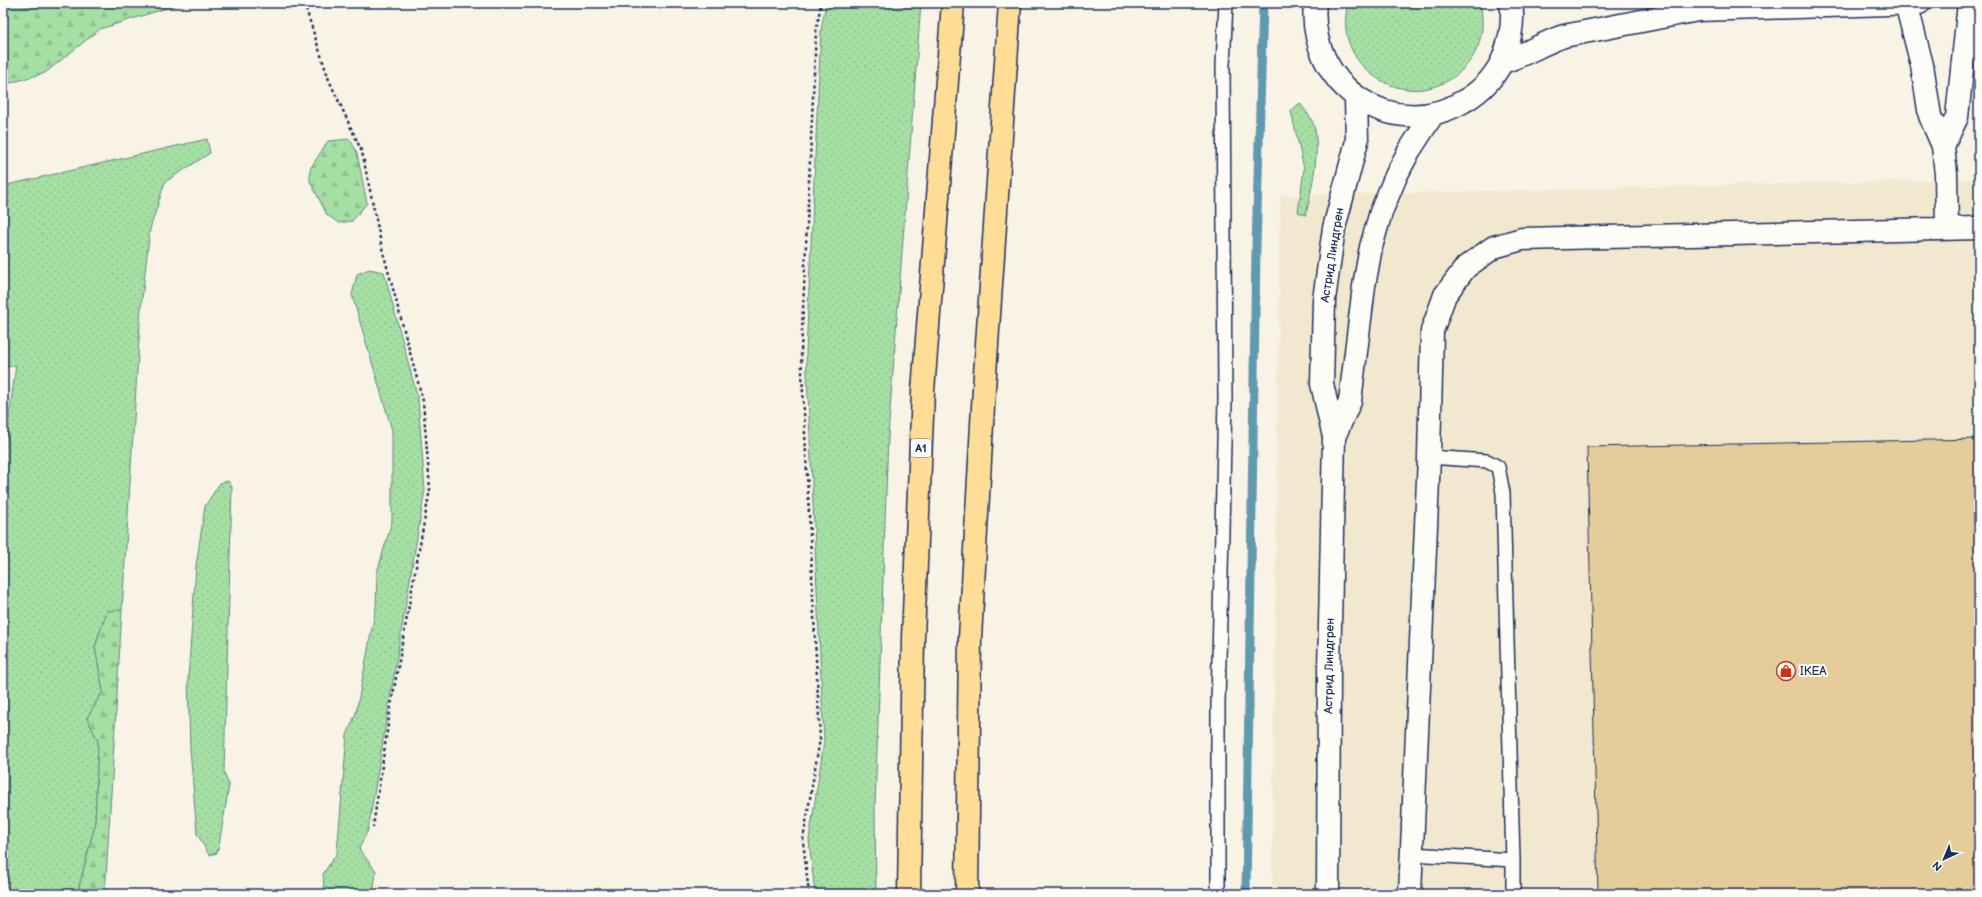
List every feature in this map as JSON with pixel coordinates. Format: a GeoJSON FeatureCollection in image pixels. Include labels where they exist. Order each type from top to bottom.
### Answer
{"type":"FeatureCollection","features":[{"type":"Feature","properties":{"kind":"highway","name":"A1"},"geometry":{"type":"LineString","coordinates":[[909,894],[913,638],[923,399],[953,3]]}},
{"type":"Feature","properties":{"kind":"highway"},"geometry":{"type":"LineString","coordinates":[[967,894],[970,638],[984,389],[1010,3]]}},
{"type":"Feature","properties":{"kind":"street"},"geometry":{"type":"LineString","coordinates":[[1315,3],[1315,34],[1321,52],[1330,70],[1341,85],[1356,98],[1380,110],[1406,116],[1433,114],[1454,107],[1473,96],[1489,81],[1502,62],[1510,38],[1512,13],[1511,3]]}},
{"type":"Feature","properties":{"kind":"street"},"geometry":{"type":"LineString","coordinates":[[1662,3],[1698,10]]}},
{"type":"Feature","properties":{"kind":"street"},"geometry":{"type":"LineString","coordinates":[[1502,62],[1516,58],[1547,41],[1564,36],[1698,10],[1919,3]]}},
{"type":"Feature","properties":{"kind":"street"},"geometry":{"type":"LineString","coordinates":[[1943,146],[1957,118],[1970,3]]}},
{"type":"Feature","properties":{"kind":"street"},"geometry":{"type":"LineString","coordinates":[[1906,4],[1922,65],[1930,116],[1943,146],[1946,174],[1947,228]]}},
{"type":"Feature","properties":{"kind":"street","name":"Астрид Линдгрен"},"geometry":{"type":"LineString","coordinates":[[1328,894],[1329,672],[1334,437],[1322,384],[1324,300],[1334,228],[1357,141],[1356,98]]}},
{"type":"Feature","properties":{"kind":"street","name":"Астрид Линдгрен"},"geometry":{"type":"LineString","coordinates":[[1334,437],[1350,401],[1364,286],[1371,247],[1382,212],[1396,176],[1408,151],[1433,114]]}},
{"type":"Feature","properties":{"kind":"street"},"geometry":{"type":"LineString","coordinates":[[1410,894],[1429,457],[1432,331],[1445,295],[1466,267],[1494,247],[1522,239],[1979,228]]}},
{"type":"Feature","properties":{"kind":"lane"},"geometry":{"type":"LineString","coordinates":[[1218,894],[1218,696],[1224,399],[1223,65],[1226,3]]}},
{"type":"Feature","properties":{"kind":"lane"},"geometry":{"type":"LineString","coordinates":[[1429,457],[1487,461],[1498,467],[1503,493],[1513,894]]}},
{"type":"Feature","properties":{"kind":"lane"},"geometry":{"type":"LineString","coordinates":[[1411,854],[1513,860]]}},
{"type":"Feature","properties":{"kind":"path"},"geometry":{"type":"LineString","coordinates":[[304,3],[329,80],[362,152],[382,248],[423,401],[430,489],[390,711],[373,827]]}},
{"type":"Feature","properties":{"kind":"path"},"geometry":{"type":"LineString","coordinates":[[809,894],[803,840],[820,739],[800,352],[816,32],[821,3]]}},
{"type":"Feature","properties":{"kind":"shaded area"},"geometry":{"type":"Polygon","coordinates":[[[1979,179],[1979,894],[1272,894],[1280,196],[1979,179]]]}},
{"type":"Feature","properties":{"kind":"green space"},"geometry":{"type":"Polygon","coordinates":[[[3,3],[183,3],[100,29],[45,73],[3,85],[3,3]]]}},
{"type":"Feature","properties":{"kind":"green space"},"geometry":{"type":"Polygon","coordinates":[[[826,3],[921,3],[888,436],[875,806],[876,894],[815,894],[809,840],[824,742],[806,352],[821,30],[826,3]]]}},
{"type":"Feature","properties":{"kind":"green space"},"geometry":{"type":"Polygon","coordinates":[[[1348,3],[1480,3],[1482,21],[1481,37],[1475,53],[1470,61],[1464,68],[1444,83],[1423,89],[1401,88],[1381,80],[1364,67],[1352,49],[1346,28],[1348,3]]]}},
{"type":"Feature","properties":{"kind":"green space"},"geometry":{"type":"Polygon","coordinates":[[[1300,103],[1313,123],[1316,144],[1315,169],[1306,215],[1298,212],[1304,169],[1291,111],[1300,103]]]}},
{"type":"Feature","properties":{"kind":"green space"},"geometry":{"type":"Polygon","coordinates":[[[207,139],[210,153],[165,182],[150,229],[141,308],[122,610],[107,611],[95,647],[103,691],[87,718],[98,741],[95,825],[79,887],[83,894],[3,894],[3,461],[16,365],[3,368],[3,186],[207,139]]]}},
{"type":"Feature","properties":{"kind":"green space"},"geometry":{"type":"Polygon","coordinates":[[[350,139],[357,153],[367,203],[352,221],[339,223],[327,215],[310,181],[310,169],[328,141],[350,139]]]}},
{"type":"Feature","properties":{"kind":"green space"},"geometry":{"type":"Polygon","coordinates":[[[369,269],[384,272],[418,399],[425,490],[368,830],[359,849],[376,871],[374,888],[370,894],[328,894],[324,888],[323,874],[337,853],[347,735],[356,713],[376,607],[377,573],[392,521],[392,430],[352,295],[357,274],[369,269]]]}},
{"type":"Feature","properties":{"kind":"green space"},"geometry":{"type":"Polygon","coordinates":[[[228,481],[232,487],[224,772],[229,786],[217,853],[209,855],[197,834],[190,748],[188,679],[196,566],[205,506],[220,483],[228,481]]]}},
{"type":"Feature","properties":{"kind":"green space"},"geometry":{"type":"Polygon","coordinates":[[[122,610],[105,894],[83,894],[79,887],[95,825],[98,741],[87,718],[103,691],[95,647],[107,611],[122,610]]]}},
{"type":"Feature","properties":{"kind":"building","name":"IKEA"},"geometry":{"type":"Polygon","coordinates":[[[1979,439],[1979,894],[1598,894],[1587,447],[1979,439]]]}},
{"type":"Feature","properties":{"kind":"waterway"},"geometry":{"type":"LineString","coordinates":[[1246,894],[1256,248],[1263,3]]}},
{"type":"Feature","properties":{"kind":"place","name":"IKEA"},"geometry":{"type":"Point","coordinates":[1786,671]}}]}
